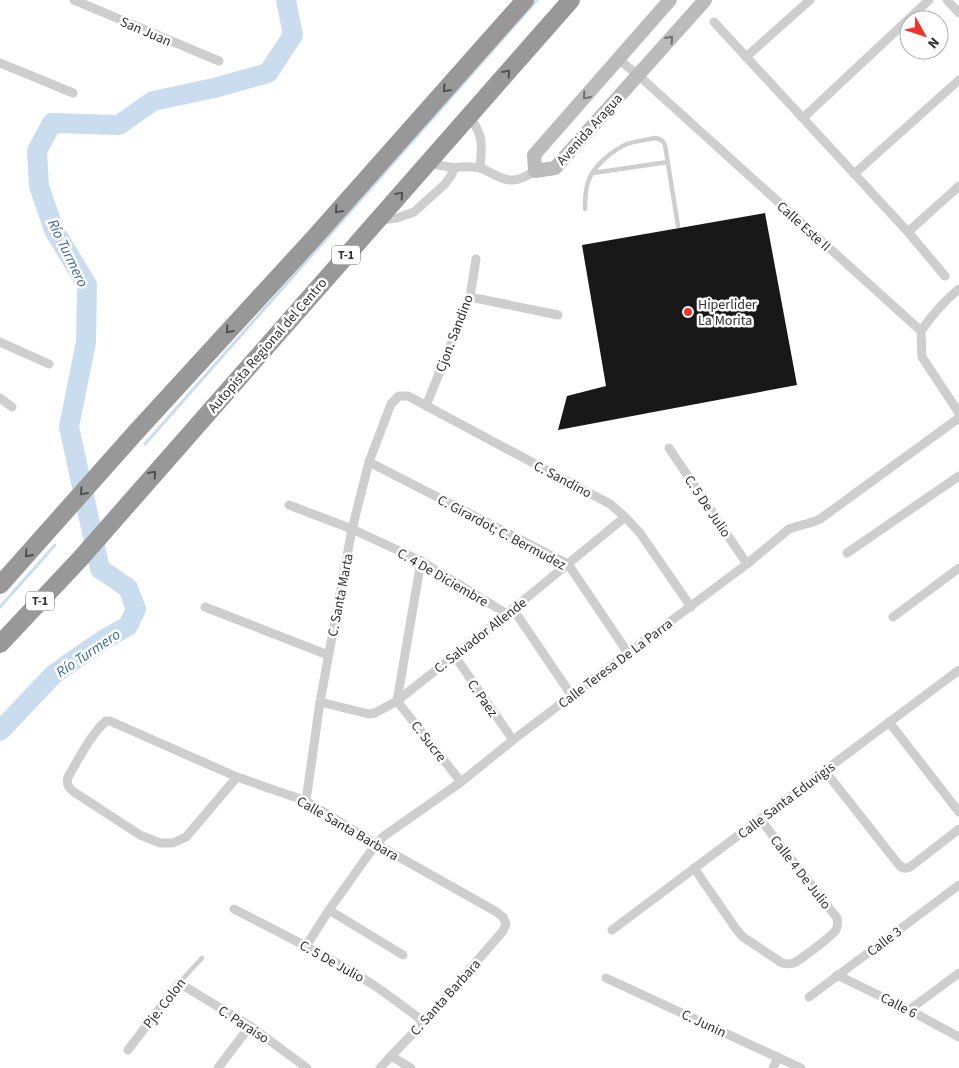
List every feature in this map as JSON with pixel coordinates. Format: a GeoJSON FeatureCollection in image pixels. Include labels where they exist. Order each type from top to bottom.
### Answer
{"type":"FeatureCollection","features":[{"type":"Feature","properties":{"kind":"highway","name":"T-1"},"geometry":{"type":"LineString","coordinates":[[0,585],[111,460],[313,239],[525,0]]}},
{"type":"Feature","properties":{"kind":"highway","name":"Autopista Regional del Centro"},"geometry":{"type":"LineString","coordinates":[[0,644],[80,558],[571,0]]}},
{"type":"Feature","properties":{"kind":"street","name":"San Juan"},"geometry":{"type":"LineString","coordinates":[[74,0],[219,61]]}},
{"type":"Feature","properties":{"kind":"street","name":"Avenida Aragua"},"geometry":{"type":"LineString","coordinates":[[670,0],[534,155],[535,171],[555,168],[705,0]]}},
{"type":"Feature","properties":{"kind":"street"},"geometry":{"type":"LineString","coordinates":[[746,57],[810,0]]}},
{"type":"Feature","properties":{"kind":"street"},"geometry":{"type":"LineString","coordinates":[[802,118],[929,0]]}},
{"type":"Feature","properties":{"kind":"street"},"geometry":{"type":"LineString","coordinates":[[947,0],[959,14]]}},
{"type":"Feature","properties":{"kind":"street"},"geometry":{"type":"LineString","coordinates":[[714,22],[908,232],[945,276]]}},
{"type":"Feature","properties":{"kind":"street","name":"Calle Este II"},"geometry":{"type":"LineString","coordinates":[[618,59],[921,331]]}},
{"type":"Feature","properties":{"kind":"street"},"geometry":{"type":"LineString","coordinates":[[0,63],[73,93]]}},
{"type":"Feature","properties":{"kind":"street"},"geometry":{"type":"LineString","coordinates":[[854,174],[959,80]]}},
{"type":"Feature","properties":{"kind":"street"},"geometry":{"type":"LineString","coordinates":[[469,116],[479,130],[481,137],[480,168]]}},
{"type":"Feature","properties":{"kind":"street"},"geometry":{"type":"LineString","coordinates":[[427,163],[454,168],[466,166],[480,168],[504,180],[520,179],[535,171]]}},
{"type":"Feature","properties":{"kind":"street"},"geometry":{"type":"LineString","coordinates":[[377,221],[397,218],[414,212],[445,184],[454,168]]}},
{"type":"Feature","properties":{"kind":"street"},"geometry":{"type":"LineString","coordinates":[[908,232],[959,186]]}},
{"type":"Feature","properties":{"kind":"street","name":"Cjon. Sandino"},"geometry":{"type":"LineString","coordinates":[[426,406],[470,297],[476,259]]}},
{"type":"Feature","properties":{"kind":"street"},"geometry":{"type":"LineString","coordinates":[[959,289],[934,312],[921,331],[922,358],[959,413]]}},
{"type":"Feature","properties":{"kind":"street"},"geometry":{"type":"LineString","coordinates":[[470,297],[558,315]]}},
{"type":"Feature","properties":{"kind":"street"},"geometry":{"type":"LineString","coordinates":[[0,342],[49,364]]}},
{"type":"Feature","properties":{"kind":"street","name":"C. Sandino"},"geometry":{"type":"LineString","coordinates":[[399,396],[408,396],[610,504],[640,532],[691,607]]}},
{"type":"Feature","properties":{"kind":"street","name":"C. Santa Marta"},"geometry":{"type":"LineString","coordinates":[[306,801],[320,702],[352,529],[370,462],[391,404],[399,396]]}},
{"type":"Feature","properties":{"kind":"street"},"geometry":{"type":"LineString","coordinates":[[0,398],[12,407]]}},
{"type":"Feature","properties":{"kind":"street","name":"Calle Teresa De La Parra"},"geometry":{"type":"LineString","coordinates":[[306,946],[329,910],[376,844],[384,836],[461,782],[513,740],[747,564],[789,529],[820,520],[959,418]]}},
{"type":"Feature","properties":{"kind":"street","name":"C. 5 De Julio"},"geometry":{"type":"LineString","coordinates":[[669,448],[747,564]]}},
{"type":"Feature","properties":{"kind":"street","name":"C. Girardot; C. Bermudez"},"geometry":{"type":"LineString","coordinates":[[370,462],[568,564],[628,653]]}},
{"type":"Feature","properties":{"kind":"street"},"geometry":{"type":"LineString","coordinates":[[847,553],[959,476]]}},
{"type":"Feature","properties":{"kind":"street","name":"C. 4 De Diciembre"},"geometry":{"type":"LineString","coordinates":[[289,505],[352,529],[421,561],[510,612],[572,696]]}},
{"type":"Feature","properties":{"kind":"street","name":"C. Salvador Allende"},"geometry":{"type":"LineString","coordinates":[[320,702],[369,714],[375,713],[397,701],[510,612],[625,516]]}},
{"type":"Feature","properties":{"kind":"street"},"geometry":{"type":"LineString","coordinates":[[397,701],[421,561]]}},
{"type":"Feature","properties":{"kind":"street"},"geometry":{"type":"LineString","coordinates":[[892,617],[959,568]]}},
{"type":"Feature","properties":{"kind":"street"},"geometry":{"type":"LineString","coordinates":[[205,607],[328,655]]}},
{"type":"Feature","properties":{"kind":"street","name":"C. Paez"},"geometry":{"type":"LineString","coordinates":[[454,656],[513,740]]}},
{"type":"Feature","properties":{"kind":"street","name":"Calle Santa Eduvigis"},"geometry":{"type":"LineString","coordinates":[[612,930],[889,722],[957,675]]}},
{"type":"Feature","properties":{"kind":"street","name":"C. Sucre"},"geometry":{"type":"LineString","coordinates":[[397,701],[461,782]]}},
{"type":"Feature","properties":{"kind":"street","name":"Calle Santa Barbara"},"geometry":{"type":"LineString","coordinates":[[236,777],[186,836],[173,843],[160,843],[140,835],[74,792],[68,787],[67,782],[68,777],[99,729],[106,721],[110,721],[236,777],[306,801],[376,844],[495,911],[503,917],[506,924]]}},
{"type":"Feature","properties":{"kind":"street"},"geometry":{"type":"LineString","coordinates":[[889,722],[959,812]]}},
{"type":"Feature","properties":{"kind":"street"},"geometry":{"type":"LineString","coordinates":[[825,771],[898,865],[904,868],[910,867],[959,829]]}},
{"type":"Feature","properties":{"kind":"street","name":"Calle 4 De Julio"},"geometry":{"type":"LineString","coordinates":[[694,868],[743,937],[777,961],[786,964],[796,962],[833,933],[838,926],[837,918],[760,819]]}},
{"type":"Feature","properties":{"kind":"street","name":"Calle 3"},"geometry":{"type":"LineString","coordinates":[[809,997],[959,884]]}},
{"type":"Feature","properties":{"kind":"street","name":"C. 5 De Julio"},"geometry":{"type":"LineString","coordinates":[[234,909],[306,946],[371,984],[424,1022]]}},
{"type":"Feature","properties":{"kind":"street"},"geometry":{"type":"LineString","coordinates":[[329,910],[403,955]]}},
{"type":"Feature","properties":{"kind":"street","name":"C. Santa Barbara"},"geometry":{"type":"LineString","coordinates":[[380,1068],[424,1022],[503,931],[506,924]]}},
{"type":"Feature","properties":{"kind":"street"},"geometry":{"type":"LineString","coordinates":[[909,1010],[959,973]]}},
{"type":"Feature","properties":{"kind":"street","name":"Calle 6"},"geometry":{"type":"LineString","coordinates":[[838,975],[959,1037]]}},
{"type":"Feature","properties":{"kind":"street","name":"C. Junin"},"geometry":{"type":"LineString","coordinates":[[606,978],[801,1068]]}},
{"type":"Feature","properties":{"kind":"street","name":"C. Paraiso"},"geometry":{"type":"LineString","coordinates":[[179,983],[250,1026],[307,1068]]}},
{"type":"Feature","properties":{"kind":"street","name":"Pje. Colon"},"geometry":{"type":"LineString","coordinates":[[128,1050],[179,983]]}},
{"type":"Feature","properties":{"kind":"street"},"geometry":{"type":"LineString","coordinates":[[218,1068],[250,1026]]}},
{"type":"Feature","properties":{"kind":"street"},"geometry":{"type":"LineString","coordinates":[[390,1056],[411,1068]]}},
{"type":"Feature","properties":{"kind":"street"},"geometry":{"type":"LineString","coordinates":[[773,1068],[778,1057]]}},
{"type":"Feature","properties":{"kind":"lane"},"geometry":{"type":"LineString","coordinates":[[585,209],[585,192],[588,180],[614,150],[629,143],[659,138],[665,145],[678,226]]}},
{"type":"Feature","properties":{"kind":"lane"},"geometry":{"type":"LineString","coordinates":[[593,172],[668,162]]}},
{"type":"Feature","properties":{"kind":"lane","name":"Pje. Colon"},"geometry":{"type":"LineString","coordinates":[[179,983],[202,958]]}},
{"type":"Feature","properties":{"kind":"building","name":"Hiperlider La Morita"},"geometry":{"type":"Polygon","coordinates":[[[765,213],[797,385],[558,430],[567,396],[606,386],[582,245],[765,213]]]}},
{"type":"Feature","properties":{"kind":"waterway","name":"Río Turmero"},"geometry":{"type":"LineString","coordinates":[[0,731],[54,674],[103,640],[128,626],[136,609],[128,588],[100,569],[69,427],[86,342],[87,285],[54,230],[39,186],[37,151],[52,123],[119,125],[153,101],[214,88],[268,73],[293,35],[286,0]]}},
{"type":"Feature","properties":{"kind":"waterway"},"geometry":{"type":"LineString","coordinates":[[145,444],[537,0]]}},
{"type":"Feature","properties":{"kind":"waterway"},"geometry":{"type":"LineString","coordinates":[[0,607],[55,545]]}},
{"type":"Feature","properties":{"kind":"place","name":"Hiperlider La Morita"},"geometry":{"type":"Point","coordinates":[688,312]}}]}
